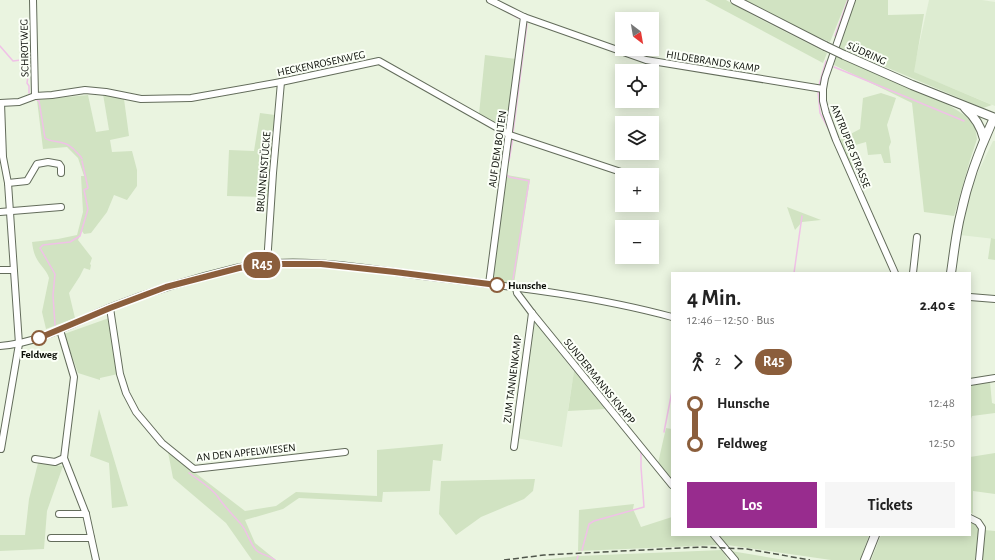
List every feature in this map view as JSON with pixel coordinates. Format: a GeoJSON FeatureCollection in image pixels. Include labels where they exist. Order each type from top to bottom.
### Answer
{"type":"FeatureCollection","features":[{"type":"Feature","properties":{"kind":"main road","name":"SÜDRING"},"geometry":{"type":"LineString","coordinates":[[735,0],[844,55],[962,105],[995,117]]}},
{"type":"Feature","properties":{"kind":"main road"},"geometry":{"type":"LineString","coordinates":[[962,105],[979,123],[984,139]]}},
{"type":"Feature","properties":{"kind":"main road"},"geometry":{"type":"LineString","coordinates":[[951,272],[960,213],[984,139],[995,117]]}},
{"type":"Feature","properties":{"kind":"main road"},"geometry":{"type":"LineString","coordinates":[[865,560],[875,536]]}},
{"type":"Feature","properties":{"kind":"street","name":"SCHROTWEG"},"geometry":{"type":"LineString","coordinates":[[33,0],[35,96]]}},
{"type":"Feature","properties":{"kind":"street","name":"HILDEBRANDS KAMP"},"geometry":{"type":"LineString","coordinates":[[490,0],[524,17],[646,60],[823,89]]}},
{"type":"Feature","properties":{"kind":"street","name":"ANTRUPER STRASSE"},"geometry":{"type":"LineString","coordinates":[[852,0],[826,73],[823,89],[823,101],[836,140],[895,272]]}},
{"type":"Feature","properties":{"kind":"street","name":"AUF DEM BOLTEN"},"geometry":{"type":"LineString","coordinates":[[489,284],[510,135],[524,17]]}},
{"type":"Feature","properties":{"kind":"street","name":"HECKENROSENWEG"},"geometry":{"type":"LineString","coordinates":[[0,103],[19,102],[35,96],[52,96],[85,90],[141,98],[191,98],[281,82],[378,61],[510,135],[615,170]]}},
{"type":"Feature","properties":{"kind":"street","name":"BRUNNENSTÜCKE"},"geometry":{"type":"LineString","coordinates":[[266,264],[281,82]]}},
{"type":"Feature","properties":{"kind":"street"},"geometry":{"type":"LineString","coordinates":[[0,103],[1,158],[8,183],[18,344],[1,449]]}},
{"type":"Feature","properties":{"kind":"street"},"geometry":{"type":"LineString","coordinates":[[8,183],[29,180],[37,164],[48,162],[59,164],[61,167],[61,173]]}},
{"type":"Feature","properties":{"kind":"street"},"geometry":{"type":"LineString","coordinates":[[0,212],[61,207]]}},
{"type":"Feature","properties":{"kind":"street"},"geometry":{"type":"LineString","coordinates":[[913,272],[917,238]]}},
{"type":"Feature","properties":{"kind":"street"},"geometry":{"type":"LineString","coordinates":[[0,346],[18,344],[60,330],[110,308],[166,287],[212,274],[266,264],[321,264],[489,284],[605,301],[671,317]]}},
{"type":"Feature","properties":{"kind":"street"},"geometry":{"type":"LineString","coordinates":[[0,270],[13,270]]}},
{"type":"Feature","properties":{"kind":"street","name":"SUNDERMANNS KNAPP"},"geometry":{"type":"LineString","coordinates":[[516,288],[517,293],[532,313],[671,484]]}},
{"type":"Feature","properties":{"kind":"street"},"geometry":{"type":"LineString","coordinates":[[971,297],[995,299]]}},
{"type":"Feature","properties":{"kind":"street","name":"AN DEN APFELWIESEN"},"geometry":{"type":"LineString","coordinates":[[110,308],[120,374],[126,393],[136,412],[162,443],[194,469],[345,452]]}},
{"type":"Feature","properties":{"kind":"street","name":"ZUM TANNENKAMP"},"geometry":{"type":"LineString","coordinates":[[514,447],[532,313]]}},
{"type":"Feature","properties":{"kind":"street"},"geometry":{"type":"LineString","coordinates":[[60,330],[74,377],[64,458],[86,514],[96,560]]}},
{"type":"Feature","properties":{"kind":"street"},"geometry":{"type":"LineString","coordinates":[[971,382],[995,378]]}},
{"type":"Feature","properties":{"kind":"street"},"geometry":{"type":"LineString","coordinates":[[34,459],[55,462],[64,458]]}},
{"type":"Feature","properties":{"kind":"street"},"geometry":{"type":"LineString","coordinates":[[59,514],[86,514]]}},
{"type":"Feature","properties":{"kind":"street"},"geometry":{"type":"LineString","coordinates":[[971,518],[978,522],[982,528],[979,560]]}},
{"type":"Feature","properties":{"kind":"street"},"geometry":{"type":"LineString","coordinates":[[715,536],[735,560]]}},
{"type":"Feature","properties":{"kind":"street"},"geometry":{"type":"LineString","coordinates":[[51,538],[91,538]]}},
{"type":"Feature","properties":{"kind":"shaded area"},"geometry":{"type":"Polygon","coordinates":[[[705,0],[726,0],[827,53],[823,63],[705,0]]]}},
{"type":"Feature","properties":{"kind":"shaded area"},"geometry":{"type":"Polygon","coordinates":[[[743,0],[847,0],[830,42],[778,20],[743,0]]]}},
{"type":"Feature","properties":{"kind":"shaded area"},"geometry":{"type":"Polygon","coordinates":[[[856,0],[888,0],[888,15],[924,14],[914,72],[992,105],[983,108],[838,47],[856,0]]]}},
{"type":"Feature","properties":{"kind":"shaded area"},"geometry":{"type":"Polygon","coordinates":[[[929,0],[982,0],[995,2],[995,106],[913,72],[929,0]]]}},
{"type":"Feature","properties":{"kind":"shaded area"},"geometry":{"type":"Polygon","coordinates":[[[485,55],[517,59],[508,131],[479,114],[485,55]]]}},
{"type":"Feature","properties":{"kind":"shaded area"},"geometry":{"type":"Polygon","coordinates":[[[835,56],[944,102],[966,116],[975,127],[977,139],[954,216],[924,212],[912,103],[834,65],[835,56]]]}},
{"type":"Feature","properties":{"kind":"shaded area"},"geometry":{"type":"Polygon","coordinates":[[[881,93],[896,98],[887,125],[891,142],[889,147],[891,163],[884,163],[881,154],[868,155],[866,142],[852,146],[856,170],[852,170],[839,140],[860,129],[863,98],[881,93]]]}},
{"type":"Feature","properties":{"kind":"shaded area"},"geometry":{"type":"Polygon","coordinates":[[[103,94],[124,99],[129,136],[110,140],[112,152],[132,151],[137,170],[137,186],[127,200],[114,195],[107,212],[91,233],[84,234],[82,231],[78,240],[92,258],[90,270],[84,268],[69,293],[75,318],[46,329],[42,312],[49,278],[46,271],[38,261],[33,250],[32,242],[77,235],[83,212],[81,176],[84,176],[78,158],[67,147],[43,149],[37,100],[88,95],[96,132],[109,130],[103,94]]]}},
{"type":"Feature","properties":{"kind":"shaded area"},"geometry":{"type":"Polygon","coordinates":[[[260,113],[275,115],[268,197],[227,196],[229,150],[254,151],[260,113]]]}},
{"type":"Feature","properties":{"kind":"shaded area"},"geometry":{"type":"Polygon","coordinates":[[[993,141],[995,141],[995,239],[960,235],[972,185],[993,141]]]}},
{"type":"Feature","properties":{"kind":"shaded area"},"geometry":{"type":"Polygon","coordinates":[[[506,175],[530,179],[514,284],[492,282],[506,175]]]}},
{"type":"Feature","properties":{"kind":"shaded area"},"geometry":{"type":"Polygon","coordinates":[[[787,207],[821,220],[802,222],[795,230],[787,207]]]}},
{"type":"Feature","properties":{"kind":"shaded area"},"geometry":{"type":"Polygon","coordinates":[[[991,238],[995,239],[995,260],[988,259],[991,238]]]}},
{"type":"Feature","properties":{"kind":"shaded area"},"geometry":{"type":"Polygon","coordinates":[[[109,318],[118,374],[100,378],[100,380],[78,373],[64,334],[109,318]]]}},
{"type":"Feature","properties":{"kind":"shaded area"},"geometry":{"type":"Polygon","coordinates":[[[532,320],[534,320],[574,372],[562,447],[517,438],[532,320]]]}},
{"type":"Feature","properties":{"kind":"shaded area"},"geometry":{"type":"Polygon","coordinates":[[[574,371],[605,409],[568,411],[574,371]]]}},
{"type":"Feature","properties":{"kind":"shaded area"},"geometry":{"type":"Polygon","coordinates":[[[990,382],[992,403],[995,404],[995,413],[972,416],[971,419],[971,385],[990,382]]]}},
{"type":"Feature","properties":{"kind":"shaded area"},"geometry":{"type":"Polygon","coordinates":[[[99,409],[128,506],[112,508],[109,463],[90,456],[99,409]]]}},
{"type":"Feature","properties":{"kind":"shaded area"},"geometry":{"type":"Polygon","coordinates":[[[666,428],[671,429],[671,480],[658,463],[666,428]]]}},
{"type":"Feature","properties":{"kind":"shaded area"},"geometry":{"type":"Polygon","coordinates":[[[443,444],[441,461],[433,460],[430,491],[383,492],[382,502],[299,498],[283,509],[245,520],[255,543],[276,560],[252,560],[226,523],[173,478],[168,452],[245,511],[276,506],[296,492],[377,496],[377,450],[443,444]]]}},
{"type":"Feature","properties":{"kind":"shaded area"},"geometry":{"type":"Polygon","coordinates":[[[995,453],[995,494],[973,491],[973,514],[971,513],[971,457],[995,453]]]}},
{"type":"Feature","properties":{"kind":"shaded area"},"geometry":{"type":"Polygon","coordinates":[[[38,463],[63,466],[47,511],[44,549],[0,551],[0,535],[25,535],[29,499],[38,463]]]}},
{"type":"Feature","properties":{"kind":"shaded area"},"geometry":{"type":"Polygon","coordinates":[[[535,479],[533,491],[524,499],[481,517],[456,535],[439,514],[441,481],[535,479]]]}},
{"type":"Feature","properties":{"kind":"shaded area"},"geometry":{"type":"Polygon","coordinates":[[[634,504],[633,509],[641,527],[671,517],[671,536],[711,536],[719,545],[578,551],[579,510],[634,504]]]}},
{"type":"Feature","properties":{"kind":"shaded area"},"geometry":{"type":"Polygon","coordinates":[[[971,518],[978,525],[980,530],[975,560],[871,560],[881,536],[971,536],[971,518]]]}},
{"type":"Feature","properties":{"kind":"shaded area"},"geometry":{"type":"Polygon","coordinates":[[[985,530],[995,531],[995,560],[981,560],[985,530]]]}},
{"type":"Feature","properties":{"kind":"shaded area"},"geometry":{"type":"Polygon","coordinates":[[[719,536],[869,536],[860,560],[831,560],[727,545],[719,536]]]}},
{"type":"Feature","properties":{"kind":"shaded area"},"geometry":{"type":"Polygon","coordinates":[[[722,550],[728,560],[541,560],[578,556],[722,550]]]}},
{"type":"Feature","properties":{"kind":"shaded area"},"geometry":{"type":"Polygon","coordinates":[[[731,551],[784,560],[738,560],[731,551]]]}},
{"type":"Feature","properties":{"kind":"waterway"},"geometry":{"type":"LineString","coordinates":[[835,36],[848,0]]}},
{"type":"Feature","properties":{"kind":"waterway"},"geometry":{"type":"LineString","coordinates":[[506,11],[518,18]]}},
{"type":"Feature","properties":{"kind":"waterway"},"geometry":{"type":"LineString","coordinates":[[513,133],[527,24]]}},
{"type":"Feature","properties":{"kind":"waterway"},"geometry":{"type":"LineString","coordinates":[[0,46],[13,61],[21,60],[27,65],[27,83],[29,86],[29,93]]}},
{"type":"Feature","properties":{"kind":"waterway"},"geometry":{"type":"LineString","coordinates":[[819,85],[826,61]]}},
{"type":"Feature","properties":{"kind":"waterway"},"geometry":{"type":"LineString","coordinates":[[834,67],[964,121]]}},
{"type":"Feature","properties":{"kind":"waterway"},"geometry":{"type":"LineString","coordinates":[[818,91],[820,113],[828,128]]}},
{"type":"Feature","properties":{"kind":"waterway"},"geometry":{"type":"LineString","coordinates":[[37,100],[39,101],[45,138],[68,145],[82,159]]}},
{"type":"Feature","properties":{"kind":"waterway"},"geometry":{"type":"LineString","coordinates":[[509,161],[513,137]]}},
{"type":"Feature","properties":{"kind":"waterway"},"geometry":{"type":"LineString","coordinates":[[55,325],[53,295],[55,274],[40,248],[43,245],[70,242],[80,236],[88,209],[84,190],[88,188],[82,161]]}},
{"type":"Feature","properties":{"kind":"waterway"},"geometry":{"type":"LineString","coordinates":[[507,175],[509,177],[529,181],[513,279]]}},
{"type":"Feature","properties":{"kind":"waterway"},"geometry":{"type":"LineString","coordinates":[[794,272],[802,216]]}},
{"type":"Feature","properties":{"kind":"waterway"},"geometry":{"type":"LineString","coordinates":[[664,432],[671,396]]}},
{"type":"Feature","properties":{"kind":"waterway"},"geometry":{"type":"LineString","coordinates":[[582,550],[589,524],[594,521],[644,507],[641,452]]}},
{"type":"Feature","properties":{"kind":"waterway"},"geometry":{"type":"LineString","coordinates":[[189,473],[215,493],[242,526],[256,550],[275,560]]}},
{"type":"Feature","properties":{"kind":"waterway"},"geometry":{"type":"LineString","coordinates":[[577,560],[578,556]]}},
{"type":"Feature","properties":{"kind":"railway"},"geometry":{"type":"LineString","coordinates":[[504,560],[544,555],[701,547],[747,549],[810,560]]}},
{"type":"Feature","properties":{"kind":"bus line","name":"R45"},"geometry":{"type":"LineString","coordinates":[[39,338],[142,295],[166,287],[212,274],[266,264],[321,264],[497,285]]}},
{"type":"Feature","properties":{"kind":"place","name":"Hunsche"},"geometry":{"type":"Point","coordinates":[497,285]}},
{"type":"Feature","properties":{"kind":"place","name":"Feldweg"},"geometry":{"type":"Point","coordinates":[39,338]}}]}
